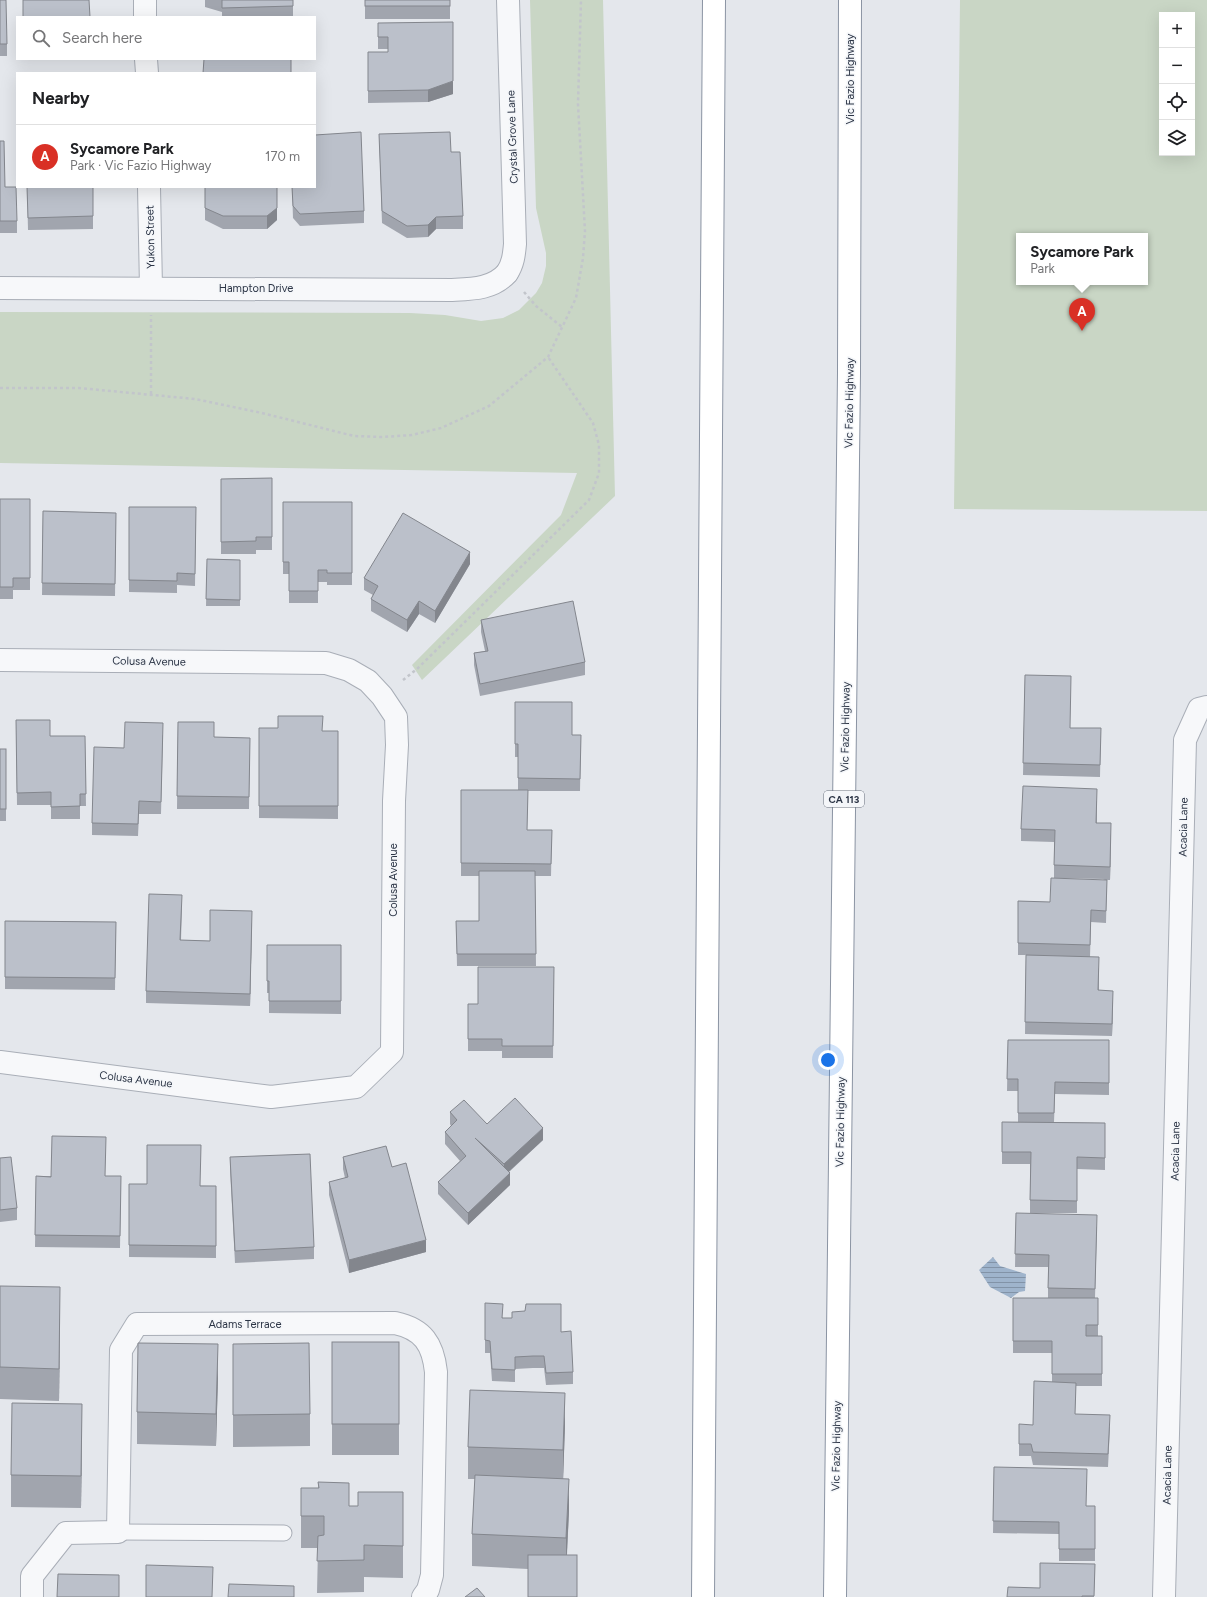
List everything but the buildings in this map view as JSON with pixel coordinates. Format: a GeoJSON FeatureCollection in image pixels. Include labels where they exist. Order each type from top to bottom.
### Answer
{"type":"FeatureCollection","features":[{"type":"Feature","properties":{"kind":"highway"},"geometry":{"type":"LineString","coordinates":[[703,1597],[714,0]]}},
{"type":"Feature","properties":{"kind":"highway","name":"Vic Fazio Highway"},"geometry":{"type":"LineString","coordinates":[[835,1597],[849,373],[850,0]]}},
{"type":"Feature","properties":{"kind":"street"},"geometry":{"type":"LineString","coordinates":[[145,0],[145,16]]}},
{"type":"Feature","properties":{"kind":"street","name":"Crystal Grove Lane"},"geometry":{"type":"LineString","coordinates":[[507,272],[514,257],[515,244],[508,0]]}},
{"type":"Feature","properties":{"kind":"street"},"geometry":{"type":"LineString","coordinates":[[146,60],[146,72]]}},
{"type":"Feature","properties":{"kind":"street","name":"Yukon Street"},"geometry":{"type":"LineString","coordinates":[[149,188],[151,288]]}},
{"type":"Feature","properties":{"kind":"street","name":"Hampton Drive"},"geometry":{"type":"LineString","coordinates":[[0,288],[478,289],[501,279],[507,272]]}},
{"type":"Feature","properties":{"kind":"street","name":"Colusa Avenue"},"geometry":{"type":"LineString","coordinates":[[0,660],[326,664],[349,670],[368,681],[382,696],[396,717],[397,745],[394,801],[392,1052],[356,1087],[271,1097],[0,1062]]}},
{"type":"Feature","properties":{"kind":"street","name":"Acacia Lane"},"geometry":{"type":"LineString","coordinates":[[1164,1597],[1185,740],[1203,708]]}},
{"type":"Feature","properties":{"kind":"street","name":"Adams Terrace"},"geometry":{"type":"LineString","coordinates":[[118,1532],[121,1350],[137,1324],[395,1323],[409,1326],[422,1335],[430,1346],[436,1372],[432,1575],[428,1590],[423,1597]]}},
{"type":"Feature","properties":{"kind":"street"},"geometry":{"type":"LineString","coordinates":[[32,1597],[32,1576],[66,1533],[118,1532]]}},
{"type":"Feature","properties":{"kind":"lane"},"geometry":{"type":"LineString","coordinates":[[118,1532],[284,1533]]}},
{"type":"Feature","properties":{"kind":"path"},"geometry":{"type":"LineString","coordinates":[[0,388],[80,388],[151,394],[195,400],[262,413],[354,436],[382,437],[412,435],[441,428],[489,406],[548,357],[576,298],[583,258],[585,231],[578,104],[581,0]]}},
{"type":"Feature","properties":{"kind":"path"},"geometry":{"type":"LineString","coordinates":[[507,272],[536,306],[562,327]]}},
{"type":"Feature","properties":{"kind":"path"},"geometry":{"type":"LineString","coordinates":[[151,288],[151,394]]}},
{"type":"Feature","properties":{"kind":"path"},"geometry":{"type":"LineString","coordinates":[[382,696],[417,669],[589,500],[599,472],[599,445],[593,423],[548,357]]}},
{"type":"Feature","properties":{"kind":"green space"},"geometry":{"type":"Polygon","coordinates":[[[530,0],[603,0],[615,496],[422,680],[412,665],[561,515],[577,473],[0,463],[0,312],[410,313],[445,315],[481,321],[503,318],[519,310],[536,293],[542,283],[546,266],[546,253],[536,208],[530,0]]]}},
{"type":"Feature","properties":{"kind":"green space"},"geometry":{"type":"Polygon","coordinates":[[[960,0],[1207,0],[1207,511],[954,509],[960,0]]]}},
{"type":"Feature","properties":{"kind":"water"},"geometry":{"type":"Polygon","coordinates":[[[993,1257],[1000,1266],[1026,1274],[1025,1291],[1019,1292],[1011,1298],[990,1287],[979,1270],[993,1257]]]}},
{"type":"Feature","properties":{"kind":"place","name":"Sycamore Park"},"geometry":{"type":"Point","coordinates":[1082,331]}}]}
